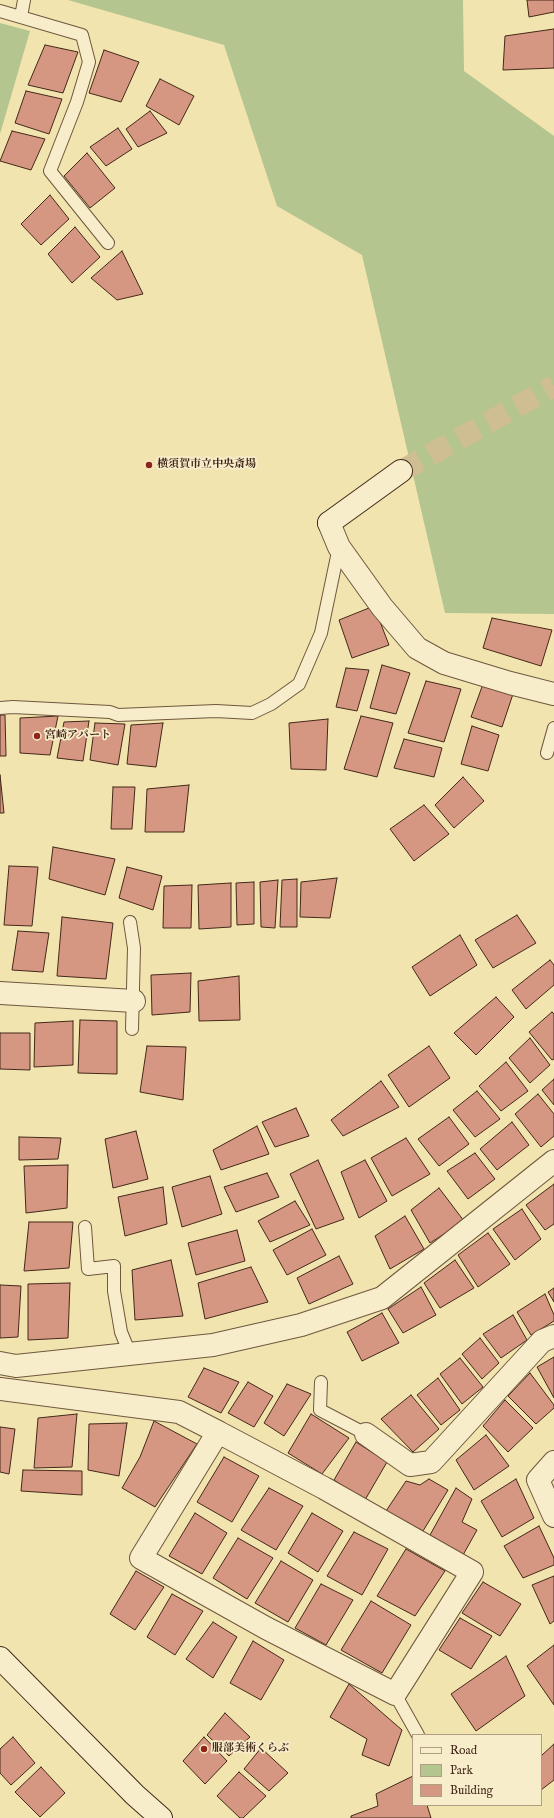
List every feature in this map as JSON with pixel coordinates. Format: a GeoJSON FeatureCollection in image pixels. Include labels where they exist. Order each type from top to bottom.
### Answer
{"type":"FeatureCollection","features":[{"type":"Feature","properties":{"kind":"street"},"geometry":{"type":"LineString","coordinates":[[401,471],[329,523],[339,546],[382,607],[417,648],[444,663],[510,683],[554,694]]}},
{"type":"Feature","properties":{"kind":"street"},"geometry":{"type":"LineString","coordinates":[[0,993],[134,1001]]}},
{"type":"Feature","properties":{"kind":"street"},"geometry":{"type":"LineString","coordinates":[[0,1363],[16,1366],[213,1346],[308,1323],[382,1298],[554,1161]]}},
{"type":"Feature","properties":{"kind":"street"},"geometry":{"type":"LineString","coordinates":[[366,1434],[410,1464],[431,1462],[542,1341],[554,1336]]}},
{"type":"Feature","properties":{"kind":"street"},"geometry":{"type":"LineString","coordinates":[[0,1389],[179,1412],[218,1432],[324,1488],[472,1572],[395,1694],[266,1628],[141,1558],[218,1432]]}},
{"type":"Feature","properties":{"kind":"street"},"geometry":{"type":"LineString","coordinates":[[554,1462],[538,1480],[554,1516]]}},
{"type":"Feature","properties":{"kind":"street"},"geometry":{"type":"LineString","coordinates":[[0,1658],[135,1795],[161,1818]]}},
{"type":"Feature","properties":{"kind":"lane"},"geometry":{"type":"LineString","coordinates":[[21,17],[24,0]]}},
{"type":"Feature","properties":{"kind":"lane"},"geometry":{"type":"LineString","coordinates":[[0,11],[82,35],[89,62],[77,102],[50,171],[108,242]]}},
{"type":"Feature","properties":{"kind":"lane"},"geometry":{"type":"LineString","coordinates":[[0,708],[13,707],[110,712],[118,715],[216,711],[252,713],[270,704],[299,684],[321,633],[339,546]]}},
{"type":"Feature","properties":{"kind":"lane"},"geometry":{"type":"LineString","coordinates":[[546,752],[554,728]]}},
{"type":"Feature","properties":{"kind":"lane"},"geometry":{"type":"LineString","coordinates":[[130,922],[134,948],[134,1001],[132,1029]]}},
{"type":"Feature","properties":{"kind":"lane"},"geometry":{"type":"LineString","coordinates":[[86,1227],[88,1269],[114,1266],[114,1291],[121,1332],[130,1354]]}},
{"type":"Feature","properties":{"kind":"lane"},"geometry":{"type":"LineString","coordinates":[[321,1382],[320,1410],[366,1434]]}},
{"type":"Feature","properties":{"kind":"lane"},"geometry":{"type":"LineString","coordinates":[[395,1694],[417,1734]]}},
{"type":"Feature","properties":{"kind":"green space"},"geometry":{"type":"Polygon","coordinates":[[[68,0],[463,0],[464,71],[554,136],[554,614],[445,613],[362,255],[277,206],[224,45],[68,0]]]}},
{"type":"Feature","properties":{"kind":"green space"},"geometry":{"type":"Polygon","coordinates":[[[0,23],[30,31],[0,134],[0,23]]]}},
{"type":"Feature","properties":{"kind":"building"},"geometry":{"type":"Polygon","coordinates":[[[527,0],[554,0],[554,12],[529,17],[527,0]]]}},
{"type":"Feature","properties":{"kind":"building"},"geometry":{"type":"Polygon","coordinates":[[[554,29],[554,68],[503,70],[505,36],[554,29]]]}},
{"type":"Feature","properties":{"kind":"building"},"geometry":{"type":"Polygon","coordinates":[[[45,45],[78,52],[63,93],[28,85],[45,45]]]}},
{"type":"Feature","properties":{"kind":"building"},"geometry":{"type":"Polygon","coordinates":[[[104,50],[139,62],[121,102],[89,93],[104,50]]]}},
{"type":"Feature","properties":{"kind":"building"},"geometry":{"type":"Polygon","coordinates":[[[160,79],[194,96],[179,125],[146,106],[160,79]]]}},
{"type":"Feature","properties":{"kind":"building"},"geometry":{"type":"Polygon","coordinates":[[[26,91],[62,99],[49,134],[15,123],[26,91]]]}},
{"type":"Feature","properties":{"kind":"building"},"geometry":{"type":"Polygon","coordinates":[[[150,111],[167,133],[138,147],[126,129],[150,111]]]}},
{"type":"Feature","properties":{"kind":"building"},"geometry":{"type":"Polygon","coordinates":[[[118,128],[132,149],[106,166],[90,147],[118,128]]]}},
{"type":"Feature","properties":{"kind":"building"},"geometry":{"type":"Polygon","coordinates":[[[12,131],[45,139],[31,170],[0,161],[12,131]]]}},
{"type":"Feature","properties":{"kind":"building"},"geometry":{"type":"Polygon","coordinates":[[[87,153],[115,188],[90,208],[64,176],[87,153]]]}},
{"type":"Feature","properties":{"kind":"building"},"geometry":{"type":"Polygon","coordinates":[[[50,195],[69,219],[41,245],[21,224],[50,195]]]}},
{"type":"Feature","properties":{"kind":"building"},"geometry":{"type":"Polygon","coordinates":[[[75,227],[100,257],[72,283],[48,254],[75,227]]]}},
{"type":"Feature","properties":{"kind":"building"},"geometry":{"type":"Polygon","coordinates":[[[122,251],[143,294],[117,300],[91,278],[122,251]]]}},
{"type":"Feature","properties":{"kind":"building"},"geometry":{"type":"Polygon","coordinates":[[[374,606],[389,645],[352,658],[339,620],[374,606]]]}},
{"type":"Feature","properties":{"kind":"building"},"geometry":{"type":"Polygon","coordinates":[[[492,618],[552,630],[541,666],[483,648],[492,618]]]}},
{"type":"Feature","properties":{"kind":"building"},"geometry":{"type":"Polygon","coordinates":[[[382,665],[410,673],[396,714],[370,708],[382,665]]]}},
{"type":"Feature","properties":{"kind":"building"},"geometry":{"type":"Polygon","coordinates":[[[346,668],[369,670],[357,711],[336,707],[346,668]]]}},
{"type":"Feature","properties":{"kind":"building"},"geometry":{"type":"Polygon","coordinates":[[[426,681],[461,689],[444,742],[408,733],[426,681]]]}},
{"type":"Feature","properties":{"kind":"building"},"geometry":{"type":"Polygon","coordinates":[[[483,684],[513,694],[502,727],[471,717],[483,684]]]}},
{"type":"Feature","properties":{"kind":"building"},"geometry":{"type":"Polygon","coordinates":[[[0,715],[5,715],[6,756],[0,756],[0,715]]]}},
{"type":"Feature","properties":{"kind":"building","name":"宮崎アパート"},"geometry":{"type":"Polygon","coordinates":[[[58,716],[50,755],[20,753],[20,718],[58,716]]]}},
{"type":"Feature","properties":{"kind":"building"},"geometry":{"type":"Polygon","coordinates":[[[361,716],[393,723],[377,777],[344,769],[361,716]]]}},
{"type":"Feature","properties":{"kind":"building"},"geometry":{"type":"Polygon","coordinates":[[[328,719],[326,770],[291,769],[289,723],[328,719]]]}},
{"type":"Feature","properties":{"kind":"building"},"geometry":{"type":"Polygon","coordinates":[[[89,721],[83,761],[57,758],[64,722],[89,721]]]}},
{"type":"Feature","properties":{"kind":"building"},"geometry":{"type":"Polygon","coordinates":[[[95,723],[125,724],[118,765],[90,760],[95,723]]]}},
{"type":"Feature","properties":{"kind":"building"},"geometry":{"type":"Polygon","coordinates":[[[163,723],[156,767],[127,764],[131,725],[163,723]]]}},
{"type":"Feature","properties":{"kind":"building"},"geometry":{"type":"Polygon","coordinates":[[[472,726],[499,735],[488,771],[461,764],[472,726]]]}},
{"type":"Feature","properties":{"kind":"building"},"geometry":{"type":"Polygon","coordinates":[[[404,739],[442,748],[434,777],[394,768],[404,739]]]}},
{"type":"Feature","properties":{"kind":"building"},"geometry":{"type":"Polygon","coordinates":[[[0,775],[4,813],[0,813],[0,775]]]}},
{"type":"Feature","properties":{"kind":"building"},"geometry":{"type":"Polygon","coordinates":[[[463,777],[484,801],[454,828],[435,805],[463,777]]]}},
{"type":"Feature","properties":{"kind":"building"},"geometry":{"type":"Polygon","coordinates":[[[189,785],[184,832],[145,832],[147,789],[189,785]]]}},
{"type":"Feature","properties":{"kind":"building"},"geometry":{"type":"Polygon","coordinates":[[[113,787],[135,787],[132,829],[111,829],[113,787]]]}},
{"type":"Feature","properties":{"kind":"building"},"geometry":{"type":"Polygon","coordinates":[[[424,805],[449,834],[414,861],[390,829],[424,805]]]}},
{"type":"Feature","properties":{"kind":"building"},"geometry":{"type":"Polygon","coordinates":[[[53,847],[115,859],[105,895],[49,879],[53,847]]]}},
{"type":"Feature","properties":{"kind":"building"},"geometry":{"type":"Polygon","coordinates":[[[9,866],[38,867],[32,926],[4,925],[9,866]]]}},
{"type":"Feature","properties":{"kind":"building"},"geometry":{"type":"Polygon","coordinates":[[[127,867],[162,876],[153,910],[119,898],[127,867]]]}},
{"type":"Feature","properties":{"kind":"building"},"geometry":{"type":"Polygon","coordinates":[[[337,878],[330,918],[300,917],[301,882],[337,878]]]}},
{"type":"Feature","properties":{"kind":"building"},"geometry":{"type":"Polygon","coordinates":[[[297,879],[297,927],[280,927],[282,880],[297,879]]]}},
{"type":"Feature","properties":{"kind":"building"},"geometry":{"type":"Polygon","coordinates":[[[278,880],[275,928],[261,927],[260,882],[278,880]]]}},
{"type":"Feature","properties":{"kind":"building"},"geometry":{"type":"Polygon","coordinates":[[[254,882],[254,924],[237,925],[236,883],[254,882]]]}},
{"type":"Feature","properties":{"kind":"building"},"geometry":{"type":"Polygon","coordinates":[[[231,883],[231,927],[199,929],[198,885],[231,883]]]}},
{"type":"Feature","properties":{"kind":"building"},"geometry":{"type":"Polygon","coordinates":[[[192,885],[191,928],[163,928],[164,886],[192,885]]]}},
{"type":"Feature","properties":{"kind":"building"},"geometry":{"type":"Polygon","coordinates":[[[517,915],[536,943],[493,968],[475,940],[517,915]]]}},
{"type":"Feature","properties":{"kind":"building"},"geometry":{"type":"Polygon","coordinates":[[[62,917],[113,923],[106,979],[57,976],[62,917]]]}},
{"type":"Feature","properties":{"kind":"building"},"geometry":{"type":"Polygon","coordinates":[[[18,931],[49,933],[43,972],[12,970],[18,931]]]}},
{"type":"Feature","properties":{"kind":"building"},"geometry":{"type":"Polygon","coordinates":[[[460,935],[477,965],[430,996],[412,967],[460,935]]]}},
{"type":"Feature","properties":{"kind":"building"},"geometry":{"type":"Polygon","coordinates":[[[550,960],[554,965],[554,985],[526,1009],[512,990],[550,960]]]}},
{"type":"Feature","properties":{"kind":"building"},"geometry":{"type":"Polygon","coordinates":[[[191,973],[190,1012],[152,1015],[151,975],[191,973]]]}},
{"type":"Feature","properties":{"kind":"building"},"geometry":{"type":"Polygon","coordinates":[[[239,976],[240,1020],[199,1021],[198,981],[239,976]]]}},
{"type":"Feature","properties":{"kind":"building"},"geometry":{"type":"Polygon","coordinates":[[[496,997],[514,1017],[476,1055],[454,1033],[496,997]]]}},
{"type":"Feature","properties":{"kind":"building"},"geometry":{"type":"Polygon","coordinates":[[[552,1012],[554,1014],[554,1059],[552,1060],[529,1032],[552,1012]]]}},
{"type":"Feature","properties":{"kind":"building"},"geometry":{"type":"Polygon","coordinates":[[[80,1020],[117,1021],[117,1074],[78,1073],[80,1020]]]}},
{"type":"Feature","properties":{"kind":"building"},"geometry":{"type":"Polygon","coordinates":[[[73,1021],[73,1065],[34,1067],[35,1023],[73,1021]]]}},
{"type":"Feature","properties":{"kind":"building"},"geometry":{"type":"Polygon","coordinates":[[[0,1033],[30,1033],[30,1070],[0,1069],[0,1033]]]}},
{"type":"Feature","properties":{"kind":"building"},"geometry":{"type":"Polygon","coordinates":[[[530,1038],[550,1065],[530,1083],[509,1058],[530,1038]]]}},
{"type":"Feature","properties":{"kind":"building"},"geometry":{"type":"Polygon","coordinates":[[[147,1046],[186,1047],[183,1100],[140,1092],[147,1046]]]}},
{"type":"Feature","properties":{"kind":"building"},"geometry":{"type":"Polygon","coordinates":[[[429,1046],[450,1078],[409,1107],[388,1075],[429,1046]]]}},
{"type":"Feature","properties":{"kind":"building"},"geometry":{"type":"Polygon","coordinates":[[[506,1062],[528,1091],[501,1111],[479,1086],[506,1062]]]}},
{"type":"Feature","properties":{"kind":"building"},"geometry":{"type":"Polygon","coordinates":[[[554,1079],[554,1105],[542,1090],[554,1079]]]}},
{"type":"Feature","properties":{"kind":"building"},"geometry":{"type":"Polygon","coordinates":[[[381,1081],[399,1107],[343,1136],[331,1120],[381,1081]]]}},
{"type":"Feature","properties":{"kind":"building"},"geometry":{"type":"Polygon","coordinates":[[[477,1091],[500,1119],[475,1137],[453,1110],[477,1091]]]}},
{"type":"Feature","properties":{"kind":"building"},"geometry":{"type":"Polygon","coordinates":[[[538,1094],[554,1114],[554,1136],[541,1147],[515,1114],[538,1094]]]}},
{"type":"Feature","properties":{"kind":"building"},"geometry":{"type":"Polygon","coordinates":[[[296,1108],[309,1136],[275,1147],[262,1122],[296,1108]]]}},
{"type":"Feature","properties":{"kind":"building"},"geometry":{"type":"Polygon","coordinates":[[[449,1117],[469,1144],[439,1166],[418,1139],[449,1117]]]}},
{"type":"Feature","properties":{"kind":"building"},"geometry":{"type":"Polygon","coordinates":[[[512,1122],[529,1145],[497,1170],[480,1149],[512,1122]]]}},
{"type":"Feature","properties":{"kind":"building"},"geometry":{"type":"Polygon","coordinates":[[[257,1126],[269,1154],[221,1170],[213,1150],[257,1126]]]}},
{"type":"Feature","properties":{"kind":"building"},"geometry":{"type":"Polygon","coordinates":[[[136,1131],[148,1179],[113,1188],[105,1139],[136,1131]]]}},
{"type":"Feature","properties":{"kind":"building"},"geometry":{"type":"Polygon","coordinates":[[[19,1137],[61,1138],[58,1159],[19,1160],[19,1137]]]}},
{"type":"Feature","properties":{"kind":"building"},"geometry":{"type":"Polygon","coordinates":[[[406,1138],[430,1174],[392,1196],[371,1158],[406,1138]]]}},
{"type":"Feature","properties":{"kind":"building"},"geometry":{"type":"Polygon","coordinates":[[[475,1153],[495,1179],[468,1199],[447,1171],[475,1153]]]}},
{"type":"Feature","properties":{"kind":"building"},"geometry":{"type":"Polygon","coordinates":[[[318,1160],[344,1219],[316,1229],[290,1174],[318,1160]]]}},
{"type":"Feature","properties":{"kind":"building"},"geometry":{"type":"Polygon","coordinates":[[[365,1160],[387,1201],[359,1218],[341,1172],[365,1160]]]}},
{"type":"Feature","properties":{"kind":"building"},"geometry":{"type":"Polygon","coordinates":[[[68,1165],[67,1208],[26,1213],[24,1166],[68,1165]]]}},
{"type":"Feature","properties":{"kind":"building"},"geometry":{"type":"Polygon","coordinates":[[[267,1173],[279,1197],[236,1212],[224,1187],[267,1173]]]}},
{"type":"Feature","properties":{"kind":"building"},"geometry":{"type":"Polygon","coordinates":[[[210,1176],[222,1214],[182,1227],[172,1187],[210,1176]]]}},
{"type":"Feature","properties":{"kind":"building"},"geometry":{"type":"Polygon","coordinates":[[[554,1184],[554,1224],[545,1230],[526,1205],[554,1184]]]}},
{"type":"Feature","properties":{"kind":"building"},"geometry":{"type":"Polygon","coordinates":[[[163,1187],[167,1224],[125,1236],[118,1197],[163,1187]]]}},
{"type":"Feature","properties":{"kind":"building"},"geometry":{"type":"Polygon","coordinates":[[[439,1188],[464,1221],[430,1243],[411,1210],[439,1188]]]}},
{"type":"Feature","properties":{"kind":"building"},"geometry":{"type":"Polygon","coordinates":[[[295,1201],[310,1225],[270,1242],[258,1221],[295,1201]]]}},
{"type":"Feature","properties":{"kind":"building"},"geometry":{"type":"Polygon","coordinates":[[[522,1209],[541,1239],[515,1260],[493,1229],[522,1209]]]}},
{"type":"Feature","properties":{"kind":"building"},"geometry":{"type":"Polygon","coordinates":[[[405,1216],[424,1249],[390,1269],[375,1236],[405,1216]]]}},
{"type":"Feature","properties":{"kind":"building"},"geometry":{"type":"Polygon","coordinates":[[[29,1222],[73,1222],[69,1268],[24,1271],[29,1222]]]}},
{"type":"Feature","properties":{"kind":"building"},"geometry":{"type":"Polygon","coordinates":[[[312,1229],[326,1255],[287,1275],[273,1250],[312,1229]]]}},
{"type":"Feature","properties":{"kind":"building"},"geometry":{"type":"Polygon","coordinates":[[[237,1230],[245,1261],[196,1275],[188,1243],[237,1230]]]}},
{"type":"Feature","properties":{"kind":"building"},"geometry":{"type":"Polygon","coordinates":[[[488,1233],[510,1264],[478,1287],[458,1255],[488,1233]]]}},
{"type":"Feature","properties":{"kind":"building"},"geometry":{"type":"Polygon","coordinates":[[[339,1256],[353,1284],[309,1304],[297,1278],[339,1256]]]}},
{"type":"Feature","properties":{"kind":"building"},"geometry":{"type":"Polygon","coordinates":[[[171,1260],[183,1316],[135,1320],[132,1270],[171,1260]]]}},
{"type":"Feature","properties":{"kind":"building"},"geometry":{"type":"Polygon","coordinates":[[[455,1260],[474,1288],[440,1308],[424,1283],[455,1260]]]}},
{"type":"Feature","properties":{"kind":"building"},"geometry":{"type":"Polygon","coordinates":[[[251,1267],[268,1302],[205,1319],[198,1283],[251,1267]]]}},
{"type":"Feature","properties":{"kind":"building"},"geometry":{"type":"Polygon","coordinates":[[[70,1283],[68,1338],[28,1340],[28,1284],[70,1283]]]}},
{"type":"Feature","properties":{"kind":"building"},"geometry":{"type":"Polygon","coordinates":[[[0,1285],[21,1286],[18,1337],[0,1338],[0,1285]]]}},
{"type":"Feature","properties":{"kind":"building"},"geometry":{"type":"Polygon","coordinates":[[[421,1287],[436,1315],[403,1333],[388,1309],[421,1287]]]}},
{"type":"Feature","properties":{"kind":"building"},"geometry":{"type":"Polygon","coordinates":[[[554,1288],[554,1302],[548,1292],[554,1288]]]}},
{"type":"Feature","properties":{"kind":"building"},"geometry":{"type":"Polygon","coordinates":[[[545,1294],[554,1315],[554,1321],[531,1335],[517,1312],[545,1294]]]}},
{"type":"Feature","properties":{"kind":"building"},"geometry":{"type":"Polygon","coordinates":[[[382,1313],[399,1343],[362,1361],[347,1332],[382,1313]]]}},
{"type":"Feature","properties":{"kind":"building"},"geometry":{"type":"Polygon","coordinates":[[[513,1315],[527,1340],[501,1358],[483,1334],[513,1315]]]}},
{"type":"Feature","properties":{"kind":"building"},"geometry":{"type":"Polygon","coordinates":[[[480,1338],[499,1363],[482,1379],[462,1354],[480,1338]]]}},
{"type":"Feature","properties":{"kind":"building"},"geometry":{"type":"Polygon","coordinates":[[[554,1357],[554,1398],[537,1367],[554,1357]]]}},
{"type":"Feature","properties":{"kind":"building"},"geometry":{"type":"Polygon","coordinates":[[[460,1358],[483,1387],[462,1404],[440,1374],[460,1358]]]}},
{"type":"Feature","properties":{"kind":"building"},"geometry":{"type":"Polygon","coordinates":[[[204,1368],[239,1382],[221,1413],[188,1397],[204,1368]]]}},
{"type":"Feature","properties":{"kind":"building"},"geometry":{"type":"Polygon","coordinates":[[[530,1373],[554,1405],[554,1408],[536,1424],[508,1396],[530,1373]]]}},
{"type":"Feature","properties":{"kind":"building"},"geometry":{"type":"Polygon","coordinates":[[[438,1378],[460,1410],[441,1425],[417,1395],[438,1378]]]}},
{"type":"Feature","properties":{"kind":"building"},"geometry":{"type":"Polygon","coordinates":[[[248,1382],[273,1396],[254,1427],[228,1413],[248,1382]]]}},
{"type":"Feature","properties":{"kind":"building"},"geometry":{"type":"Polygon","coordinates":[[[287,1384],[311,1394],[284,1436],[264,1423],[287,1384]]]}},
{"type":"Feature","properties":{"kind":"building"},"geometry":{"type":"Polygon","coordinates":[[[411,1395],[439,1429],[413,1452],[381,1419],[411,1395]]]}},
{"type":"Feature","properties":{"kind":"building"},"geometry":{"type":"Polygon","coordinates":[[[505,1400],[533,1428],[508,1452],[483,1426],[505,1400]]]}},
{"type":"Feature","properties":{"kind":"building"},"geometry":{"type":"Polygon","coordinates":[[[77,1414],[72,1467],[34,1468],[38,1418],[77,1414]]]}},
{"type":"Feature","properties":{"kind":"building"},"geometry":{"type":"Polygon","coordinates":[[[311,1414],[349,1438],[322,1474],[288,1453],[311,1414]]]}},
{"type":"Feature","properties":{"kind":"building"},"geometry":{"type":"Polygon","coordinates":[[[154,1421],[197,1444],[155,1507],[122,1488],[140,1457],[154,1421]]]}},
{"type":"Feature","properties":{"kind":"building"},"geometry":{"type":"Polygon","coordinates":[[[127,1423],[119,1476],[88,1470],[89,1424],[127,1423]]]}},
{"type":"Feature","properties":{"kind":"building"},"geometry":{"type":"Polygon","coordinates":[[[0,1427],[15,1429],[9,1474],[0,1472],[0,1427]]]}},
{"type":"Feature","properties":{"kind":"building"},"geometry":{"type":"Polygon","coordinates":[[[486,1435],[509,1466],[474,1490],[456,1460],[486,1435]]]}},
{"type":"Feature","properties":{"kind":"building"},"geometry":{"type":"Polygon","coordinates":[[[356,1442],[387,1462],[365,1500],[334,1480],[356,1442]]]}},
{"type":"Feature","properties":{"kind":"building"},"geometry":{"type":"Polygon","coordinates":[[[224,1457],[259,1476],[232,1522],[197,1502],[224,1457]]]}},
{"type":"Feature","properties":{"kind":"building"},"geometry":{"type":"Polygon","coordinates":[[[23,1470],[82,1471],[82,1495],[21,1491],[23,1470]]]}},
{"type":"Feature","properties":{"kind":"building"},"geometry":{"type":"Polygon","coordinates":[[[429,1479],[448,1490],[423,1531],[386,1511],[406,1481],[420,1485],[429,1479]]]}},
{"type":"Feature","properties":{"kind":"building"},"geometry":{"type":"Polygon","coordinates":[[[516,1479],[534,1518],[502,1537],[481,1501],[516,1479]]]}},
{"type":"Feature","properties":{"kind":"building"},"geometry":{"type":"Polygon","coordinates":[[[269,1488],[303,1506],[276,1550],[241,1530],[269,1488]]]}},
{"type":"Feature","properties":{"kind":"building"},"geometry":{"type":"Polygon","coordinates":[[[456,1488],[472,1499],[462,1522],[477,1530],[463,1555],[430,1535],[456,1488]]]}},
{"type":"Feature","properties":{"kind":"building"},"geometry":{"type":"Polygon","coordinates":[[[195,1513],[227,1533],[202,1574],[169,1556],[195,1513]]]}},
{"type":"Feature","properties":{"kind":"building"},"geometry":{"type":"Polygon","coordinates":[[[312,1513],[343,1531],[318,1572],[288,1553],[312,1513]]]}},
{"type":"Feature","properties":{"kind":"building"},"geometry":{"type":"Polygon","coordinates":[[[539,1526],[554,1558],[554,1565],[523,1578],[504,1546],[539,1526]]]}},
{"type":"Feature","properties":{"kind":"building"},"geometry":{"type":"Polygon","coordinates":[[[354,1532],[388,1549],[362,1595],[327,1576],[354,1532]]]}},
{"type":"Feature","properties":{"kind":"building"},"geometry":{"type":"Polygon","coordinates":[[[238,1538],[273,1558],[247,1599],[213,1578],[238,1538]]]}},
{"type":"Feature","properties":{"kind":"building"},"geometry":{"type":"Polygon","coordinates":[[[406,1549],[445,1571],[415,1616],[377,1596],[406,1549]]]}},
{"type":"Feature","properties":{"kind":"building"},"geometry":{"type":"Polygon","coordinates":[[[281,1561],[313,1580],[288,1622],[255,1603],[281,1561]]]}},
{"type":"Feature","properties":{"kind":"building"},"geometry":{"type":"Polygon","coordinates":[[[136,1571],[164,1587],[135,1630],[110,1614],[136,1571]]]}},
{"type":"Feature","properties":{"kind":"building"},"geometry":{"type":"Polygon","coordinates":[[[554,1576],[554,1621],[550,1624],[532,1585],[554,1576]]]}},
{"type":"Feature","properties":{"kind":"building"},"geometry":{"type":"Polygon","coordinates":[[[483,1582],[521,1604],[500,1636],[462,1613],[483,1582]]]}},
{"type":"Feature","properties":{"kind":"building"},"geometry":{"type":"Polygon","coordinates":[[[321,1584],[353,1600],[326,1645],[295,1628],[321,1584]]]}},
{"type":"Feature","properties":{"kind":"building"},"geometry":{"type":"Polygon","coordinates":[[[172,1594],[203,1611],[175,1655],[147,1637],[172,1594]]]}},
{"type":"Feature","properties":{"kind":"building"},"geometry":{"type":"Polygon","coordinates":[[[371,1601],[411,1625],[382,1673],[341,1650],[371,1601]]]}},
{"type":"Feature","properties":{"kind":"building"},"geometry":{"type":"Polygon","coordinates":[[[460,1618],[492,1636],[471,1669],[439,1650],[460,1618]]]}},
{"type":"Feature","properties":{"kind":"building"},"geometry":{"type":"Polygon","coordinates":[[[213,1622],[237,1637],[213,1678],[186,1659],[213,1622]]]}},
{"type":"Feature","properties":{"kind":"building"},"geometry":{"type":"Polygon","coordinates":[[[253,1641],[284,1660],[261,1700],[230,1683],[253,1641]]]}},
{"type":"Feature","properties":{"kind":"building"},"geometry":{"type":"Polygon","coordinates":[[[554,1645],[554,1705],[527,1666],[554,1645]]]}},
{"type":"Feature","properties":{"kind":"building"},"geometry":{"type":"Polygon","coordinates":[[[506,1656],[525,1696],[476,1731],[451,1694],[506,1656]]]}},
{"type":"Feature","properties":{"kind":"building"},"geometry":{"type":"Polygon","coordinates":[[[349,1684],[402,1730],[389,1766],[362,1755],[367,1739],[330,1717],[349,1684]]]}},
{"type":"Feature","properties":{"kind":"building"},"geometry":{"type":"Polygon","coordinates":[[[225,1713],[250,1737],[229,1756],[207,1735],[225,1713]]]}},
{"type":"Feature","properties":{"kind":"building"},"geometry":{"type":"Polygon","coordinates":[[[13,1737],[35,1763],[11,1785],[0,1773],[0,1749],[13,1737]]]}},
{"type":"Feature","properties":{"kind":"building","name":"服部美術くらぶ"},"geometry":{"type":"Polygon","coordinates":[[[204,1737],[227,1761],[205,1784],[183,1761],[204,1737]]]}},
{"type":"Feature","properties":{"kind":"building"},"geometry":{"type":"Polygon","coordinates":[[[554,1744],[554,1780],[542,1789],[542,1755],[554,1744]]]}},
{"type":"Feature","properties":{"kind":"building"},"geometry":{"type":"Polygon","coordinates":[[[261,1748],[288,1773],[269,1791],[244,1769],[261,1748]]]}},
{"type":"Feature","properties":{"kind":"building"},"geometry":{"type":"Polygon","coordinates":[[[41,1767],[65,1793],[40,1817],[15,1792],[41,1767]]]}},
{"type":"Feature","properties":{"kind":"building"},"geometry":{"type":"Polygon","coordinates":[[[239,1772],[266,1796],[243,1818],[240,1818],[217,1796],[239,1772]]]}},
{"type":"Feature","properties":{"kind":"building"},"geometry":{"type":"Polygon","coordinates":[[[412,1776],[412,1806],[427,1806],[431,1818],[351,1818],[351,1816],[378,1806],[376,1794],[412,1776]]]}},
{"type":"Feature","properties":{"kind":"tunnel"},"geometry":{"type":"LineString","coordinates":[[401,471],[554,386]]}},
{"type":"Feature","properties":{"kind":"place","name":"横須賀市立中央斎場"},"geometry":{"type":"Point","coordinates":[149,465]}},
{"type":"Feature","properties":{"kind":"place","name":"宮崎アパート"},"geometry":{"type":"Point","coordinates":[37,736]}},
{"type":"Feature","properties":{"kind":"place","name":"服部美術くらぶ"},"geometry":{"type":"Point","coordinates":[204,1749]}}]}
